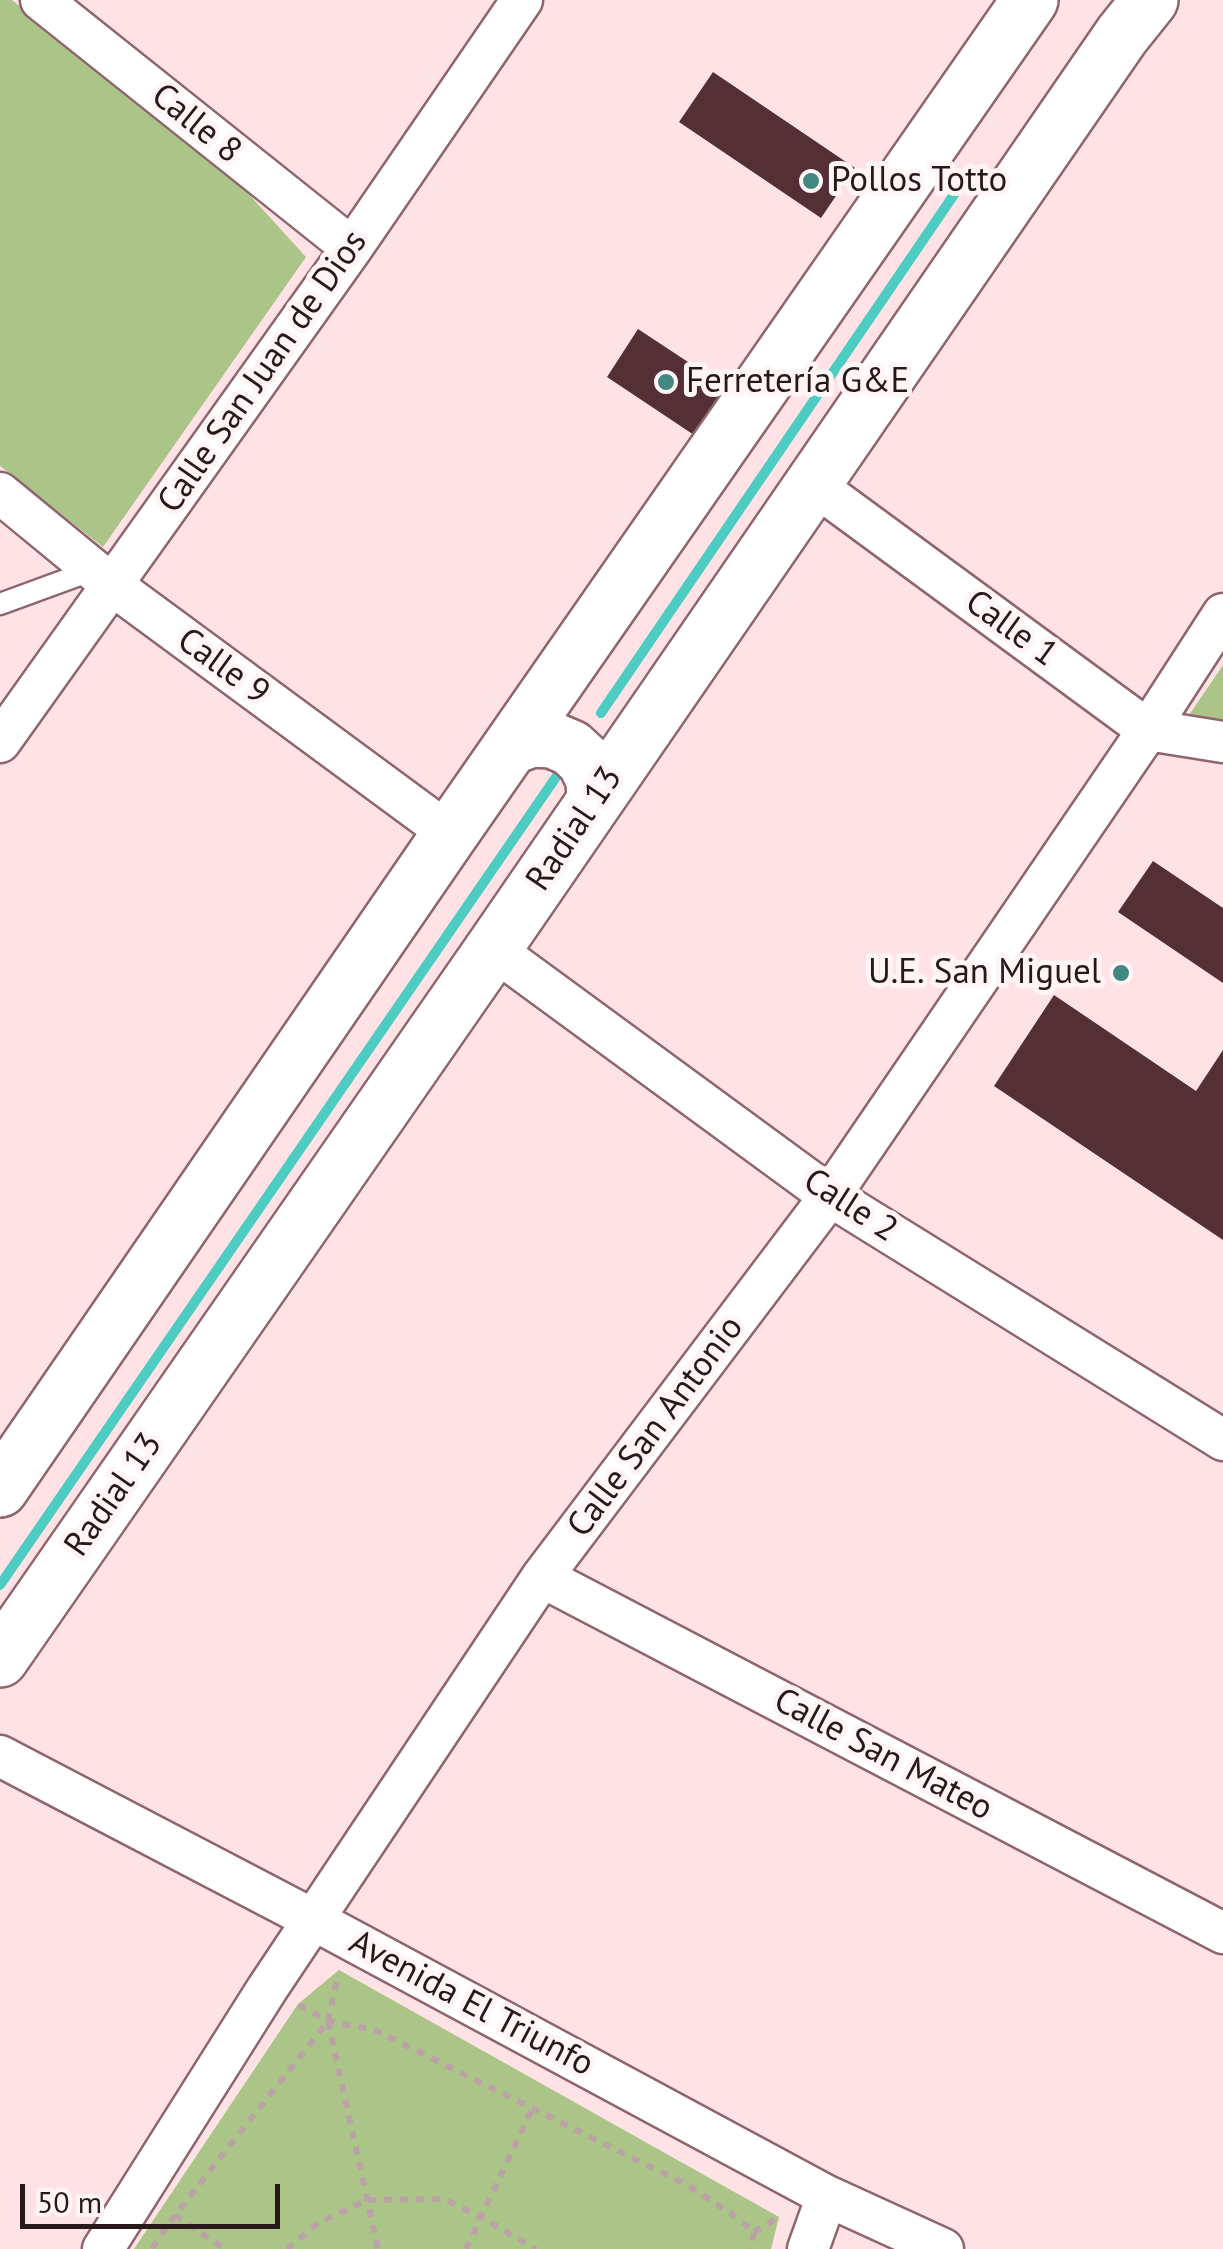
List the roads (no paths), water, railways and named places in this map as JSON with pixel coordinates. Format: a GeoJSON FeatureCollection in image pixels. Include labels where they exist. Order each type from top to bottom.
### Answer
{"type":"FeatureCollection","features":[{"type":"Feature","properties":{"kind":"main road"},"geometry":{"type":"LineString","coordinates":[[0,1489],[1030,0]]}},
{"type":"Feature","properties":{"kind":"main road","name":"Radial 13"},"geometry":{"type":"LineString","coordinates":[[0,1659],[1122,35],[1150,0]]}},
{"type":"Feature","properties":{"kind":"main road"},"geometry":{"type":"LineString","coordinates":[[560,677],[564,700],[575,720],[584,727],[594,734],[616,739],[639,736]]}},
{"type":"Feature","properties":{"kind":"main road"},"geometry":{"type":"LineString","coordinates":[[513,746],[532,739],[552,740],[570,748],[585,762],[594,780],[595,800]]}},
{"type":"Feature","properties":{"kind":"street","name":"Calle 8"},"geometry":{"type":"LineString","coordinates":[[40,0],[352,248]]}},
{"type":"Feature","properties":{"kind":"street","name":"Calle San Juan de Dios"},"geometry":{"type":"LineString","coordinates":[[0,742],[103,578],[352,248],[522,0]]}},
{"type":"Feature","properties":{"kind":"street","name":"Calle 1"},"geometry":{"type":"LineString","coordinates":[[813,484],[1148,730],[1223,742]]}},
{"type":"Feature","properties":{"kind":"street","name":"Calle 9"},"geometry":{"type":"LineString","coordinates":[[0,494],[103,578],[450,834]]}},
{"type":"Feature","properties":{"kind":"street","name":"Calle San Antonio"},"geometry":{"type":"LineString","coordinates":[[103,2249],[267,1989],[542,1577],[830,1196],[1223,614]]}},
{"type":"Feature","properties":{"kind":"street","name":"Calle 2"},"geometry":{"type":"LineString","coordinates":[[493,949],[830,1196],[1223,1440]]}},
{"type":"Feature","properties":{"kind":"street","name":"Calle San Mateo"},"geometry":{"type":"LineString","coordinates":[[542,1577],[1223,1933]]}},
{"type":"Feature","properties":{"kind":"street","name":"Avenida El Triunfo"},"geometry":{"type":"LineString","coordinates":[[0,1756],[827,2196],[944,2249]]}},
{"type":"Feature","properties":{"kind":"street"},"geometry":{"type":"LineString","coordinates":[[808,2249],[827,2196]]}},
{"type":"Feature","properties":{"kind":"lane"},"geometry":{"type":"LineString","coordinates":[[0,604],[103,578]]}},
{"type":"Feature","properties":{"kind":"waterway"},"geometry":{"type":"LineString","coordinates":[[601,713],[968,174]]}},
{"type":"Feature","properties":{"kind":"waterway"},"geometry":{"type":"LineString","coordinates":[[0,1585],[563,767]]}},
{"type":"Feature","properties":{"kind":"place","name":"Pollos Totto"},"geometry":{"type":"Point","coordinates":[811,181]}},
{"type":"Feature","properties":{"kind":"place","name":"Ferretería G&E"},"geometry":{"type":"Point","coordinates":[666,382]}},
{"type":"Feature","properties":{"kind":"place","name":"U.E. San Miguel"},"geometry":{"type":"Point","coordinates":[1121,973]}}]}
